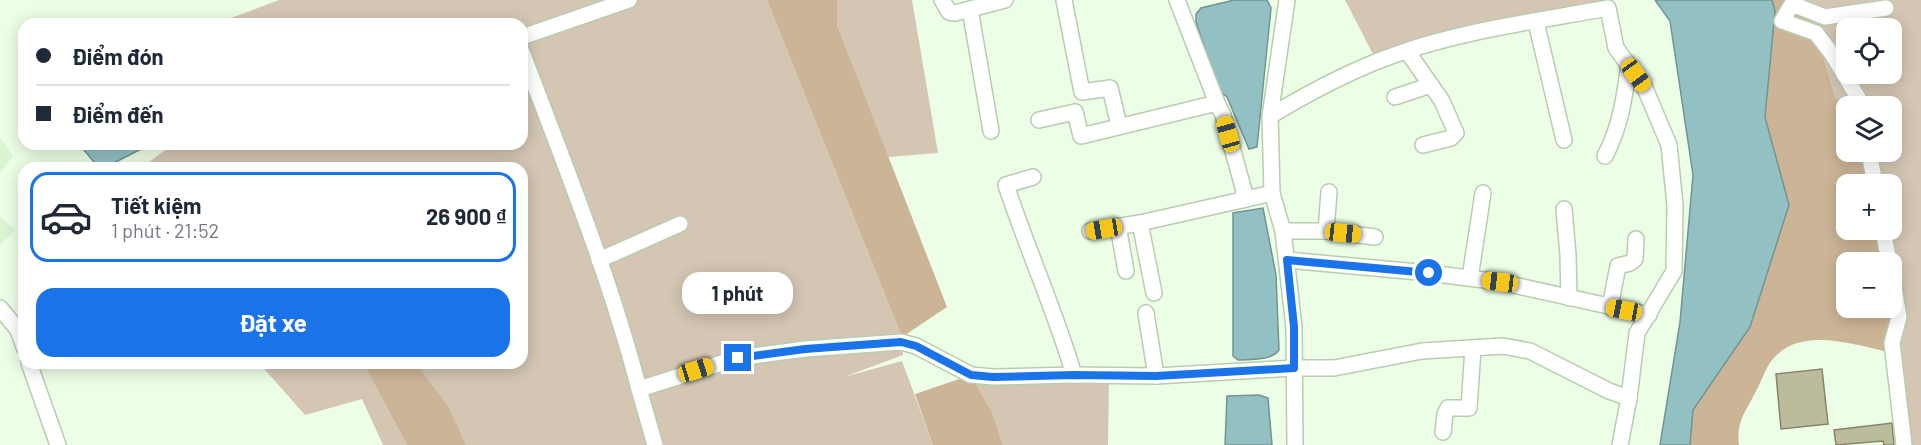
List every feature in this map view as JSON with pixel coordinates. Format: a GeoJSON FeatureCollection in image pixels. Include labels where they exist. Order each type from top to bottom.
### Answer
{"type":"FeatureCollection","features":[{"type":"Feature","properties":{"kind":"street"},"geometry":{"type":"LineString","coordinates":[[528,35],[629,0]]}},
{"type":"Feature","properties":{"kind":"street"},"geometry":{"type":"LineString","coordinates":[[942,0],[944,7],[949,12],[955,13],[1005,0]]}},
{"type":"Feature","properties":{"kind":"street"},"geometry":{"type":"LineString","coordinates":[[1064,0],[1083,92],[1110,88],[1119,125]]}},
{"type":"Feature","properties":{"kind":"street"},"geometry":{"type":"LineString","coordinates":[[1177,0],[1223,116],[1244,191],[1242,200]]}},
{"type":"Feature","properties":{"kind":"street"},"geometry":{"type":"LineString","coordinates":[[1287,0],[1270,116],[1272,193],[1283,231],[1294,327],[1295,445]]}},
{"type":"Feature","properties":{"kind":"street"},"geometry":{"type":"LineString","coordinates":[[1857,96],[1832,54],[1816,33],[1782,21],[1792,4],[1825,17],[1886,8]]}},
{"type":"Feature","properties":{"kind":"street"},"geometry":{"type":"LineString","coordinates":[[1270,116],[1314,90],[1407,51],[1453,37],[1608,8],[1616,48],[1644,86],[1669,145],[1675,206],[1674,271],[1637,333],[1629,398],[1620,445]]}},
{"type":"Feature","properties":{"kind":"street"},"geometry":{"type":"LineString","coordinates":[[970,9],[991,131]]}},
{"type":"Feature","properties":{"kind":"street"},"geometry":{"type":"LineString","coordinates":[[1536,22],[1564,140]]}},
{"type":"Feature","properties":{"kind":"street"},"geometry":{"type":"LineString","coordinates":[[1407,51],[1442,101],[1456,133],[1451,138],[1423,145]]}},
{"type":"Feature","properties":{"kind":"street"},"geometry":{"type":"LineString","coordinates":[[1605,156],[1616,135],[1623,109],[1629,65]]}},
{"type":"Feature","properties":{"kind":"street"},"geometry":{"type":"LineString","coordinates":[[528,68],[599,260],[627,344],[655,445]]}},
{"type":"Feature","properties":{"kind":"street"},"geometry":{"type":"LineString","coordinates":[[1395,97],[1431,85]]}},
{"type":"Feature","properties":{"kind":"street"},"geometry":{"type":"LineString","coordinates":[[1039,120],[1075,112],[1081,136],[1217,103]]}},
{"type":"Feature","properties":{"kind":"street"},"geometry":{"type":"LineString","coordinates":[[1033,177],[1006,185],[1022,233],[1060,328],[1074,375]]}},
{"type":"Feature","properties":{"kind":"street"},"geometry":{"type":"LineString","coordinates":[[1326,231],[1329,192]]}},
{"type":"Feature","properties":{"kind":"street"},"geometry":{"type":"LineString","coordinates":[[1090,231],[1140,223],[1272,193]]}},
{"type":"Feature","properties":{"kind":"street"},"geometry":{"type":"LineString","coordinates":[[1470,278],[1483,193]]}},
{"type":"Feature","properties":{"kind":"street"},"geometry":{"type":"LineString","coordinates":[[1564,209],[1569,298]]}},
{"type":"Feature","properties":{"kind":"street"},"geometry":{"type":"LineString","coordinates":[[1140,223],[1154,293]]}},
{"type":"Feature","properties":{"kind":"street"},"geometry":{"type":"LineString","coordinates":[[599,260],[680,224]]}},
{"type":"Feature","properties":{"kind":"street"},"geometry":{"type":"LineString","coordinates":[[1118,226],[1126,272]]}},
{"type":"Feature","properties":{"kind":"street"},"geometry":{"type":"LineString","coordinates":[[1283,231],[1326,231],[1376,237]]}},
{"type":"Feature","properties":{"kind":"street"},"geometry":{"type":"LineString","coordinates":[[1610,307],[1618,266],[1635,259],[1636,238]]}},
{"type":"Feature","properties":{"kind":"street"},"geometry":{"type":"LineString","coordinates":[[1287,260],[1500,282],[1649,315]]}},
{"type":"Feature","properties":{"kind":"street"},"geometry":{"type":"LineString","coordinates":[[0,308],[18,330]]}},
{"type":"Feature","properties":{"kind":"street"},"geometry":{"type":"LineString","coordinates":[[1146,313],[1156,376]]}},
{"type":"Feature","properties":{"kind":"street"},"geometry":{"type":"LineString","coordinates":[[1898,318],[1892,343],[1904,445]]}},
{"type":"Feature","properties":{"kind":"street"},"geometry":{"type":"LineString","coordinates":[[639,389],[738,358],[805,349],[901,342],[916,346],[971,375],[993,377],[1156,376],[1334,368],[1422,351],[1503,346],[1530,351],[1609,392],[1629,398]]}},
{"type":"Feature","properties":{"kind":"street"},"geometry":{"type":"LineString","coordinates":[[1443,432],[1444,414],[1448,408],[1469,408],[1473,348]]}},
{"type":"Feature","properties":{"kind":"street"},"geometry":{"type":"LineString","coordinates":[[31,369],[58,445]]}},
{"type":"Feature","properties":{"kind":"shaded area"},"geometry":{"type":"Polygon","coordinates":[[[279,0],[767,0],[902,337],[903,355],[844,377],[902,361],[933,445],[466,445],[450,412],[420,369],[528,369],[528,162],[149,162],[165,150],[528,150],[528,18],[231,18],[279,0]]]}},
{"type":"Feature","properties":{"kind":"shaded area"},"geometry":{"type":"Polygon","coordinates":[[[767,0],[837,0],[837,25],[947,307],[902,337],[767,0]]]}},
{"type":"Feature","properties":{"kind":"shaded area"},"geometry":{"type":"Polygon","coordinates":[[[837,0],[912,0],[938,153],[888,157],[837,25],[837,0]]]}},
{"type":"Feature","properties":{"kind":"shaded area"},"geometry":{"type":"Polygon","coordinates":[[[1345,0],[1608,0],[1608,8],[1377,62],[1345,0]]]}},
{"type":"Feature","properties":{"kind":"shaded area"},"geometry":{"type":"Polygon","coordinates":[[[1772,0],[1794,0],[1793,4],[1816,33],[1836,99],[1836,162],[1871,162],[1873,174],[1836,174],[1836,240],[1885,240],[1887,252],[1836,252],[1836,318],[1892,318],[1892,353],[1829,340],[1797,343],[1784,349],[1767,368],[1742,418],[1738,437],[1739,445],[1690,445],[1693,410],[1750,327],[1789,205],[1765,117],[1775,11],[1772,0]]]}},
{"type":"Feature","properties":{"kind":"shaded area"},"geometry":{"type":"Polygon","coordinates":[[[1794,0],[1921,0],[1921,445],[1904,445],[1892,343],[1899,318],[1902,318],[1902,252],[1887,252],[1885,240],[1902,240],[1902,174],[1873,174],[1871,162],[1902,162],[1902,96],[1836,96],[1836,99],[1816,33],[1792,4],[1794,0]]]}},
{"type":"Feature","properties":{"kind":"shaded area"},"geometry":{"type":"Polygon","coordinates":[[[0,137],[13,156],[0,173],[0,137]]]}},
{"type":"Feature","properties":{"kind":"shaded area"},"geometry":{"type":"Polygon","coordinates":[[[0,217],[15,230],[0,245],[0,217]]]}},
{"type":"Feature","properties":{"kind":"shaded area"},"geometry":{"type":"Polygon","coordinates":[[[264,369],[366,369],[407,445],[383,445],[362,399],[305,415],[264,369]]]}},
{"type":"Feature","properties":{"kind":"shaded area"},"geometry":{"type":"Polygon","coordinates":[[[366,369],[420,369],[449,408],[466,445],[407,445],[366,369]]]}},
{"type":"Feature","properties":{"kind":"shaded area"},"geometry":{"type":"Polygon","coordinates":[[[971,375],[1109,379],[1108,445],[1003,445],[992,412],[971,375]]]}},
{"type":"Feature","properties":{"kind":"shaded area"},"geometry":{"type":"Polygon","coordinates":[[[971,375],[992,412],[1003,445],[933,445],[915,394],[971,375]]]}},
{"type":"Feature","properties":{"kind":"water"},"geometry":{"type":"Polygon","coordinates":[[[1234,0],[1267,0],[1271,8],[1257,147],[1249,149],[1227,97],[1219,91],[1196,22],[1196,14],[1201,8],[1234,0]]]}},
{"type":"Feature","properties":{"kind":"water"},"geometry":{"type":"Polygon","coordinates":[[[1655,0],[1772,0],[1775,11],[1765,117],[1789,205],[1750,327],[1693,410],[1690,445],[1660,445],[1680,322],[1693,175],[1670,21],[1655,0]]]}},
{"type":"Feature","properties":{"kind":"water"},"geometry":{"type":"Polygon","coordinates":[[[84,150],[139,150],[116,162],[94,162],[84,150]]]}},
{"type":"Feature","properties":{"kind":"water"},"geometry":{"type":"Polygon","coordinates":[[[1263,208],[1276,275],[1279,350],[1266,358],[1238,360],[1233,356],[1233,213],[1263,208]]]}},
{"type":"Feature","properties":{"kind":"water"},"geometry":{"type":"Polygon","coordinates":[[[1259,395],[1268,398],[1272,445],[1225,445],[1227,396],[1259,395]]]}},
{"type":"Feature","properties":{"kind":"building"},"geometry":{"type":"Polygon","coordinates":[[[1822,369],[1828,424],[1781,429],[1776,374],[1822,369]]]}},
{"type":"Feature","properties":{"kind":"building"},"geometry":{"type":"Polygon","coordinates":[[[1892,423],[1894,445],[1884,445],[1883,441],[1836,445],[1834,430],[1892,423]]]}},
{"type":"Feature","properties":{"kind":"route"},"geometry":{"type":"LineString","coordinates":[[738,358],[805,349],[901,342],[916,346],[971,375],[993,377],[1156,376],[1294,368],[1294,327],[1287,260],[1429,273]]}}]}
